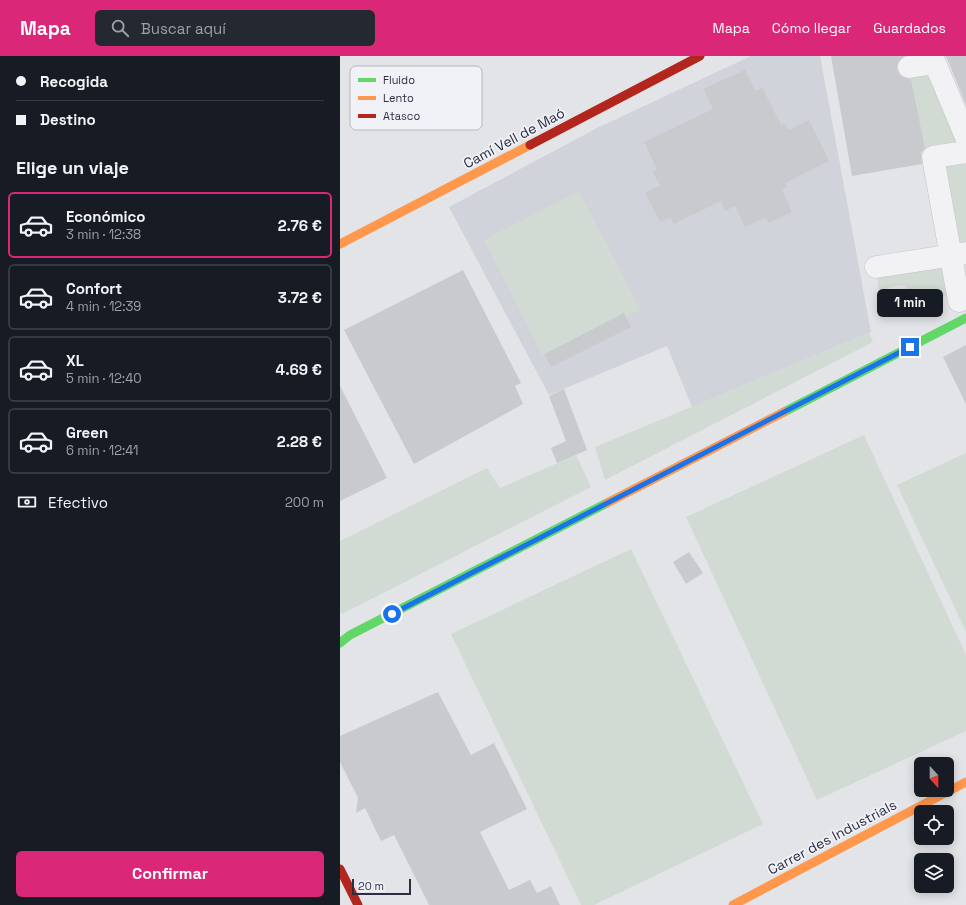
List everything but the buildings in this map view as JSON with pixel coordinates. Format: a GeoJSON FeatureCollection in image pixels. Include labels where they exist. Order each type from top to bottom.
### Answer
{"type":"FeatureCollection","features":[{"type":"Feature","properties":{"kind":"street","name":"Camí Vell de Maó"},"geometry":{"type":"LineString","coordinates":[[340,244],[700,56]]}},
{"type":"Feature","properties":{"kind":"street"},"geometry":{"type":"LineString","coordinates":[[909,67],[935,63],[960,110],[966,136]]}},
{"type":"Feature","properties":{"kind":"street"},"geometry":{"type":"LineString","coordinates":[[340,643],[344,637],[962,309],[958,254],[933,157],[966,152]]}},
{"type":"Feature","properties":{"kind":"street"},"geometry":{"type":"LineString","coordinates":[[876,267],[958,254]]}},
{"type":"Feature","properties":{"kind":"street","name":"Carrer des Industrials"},"geometry":{"type":"LineString","coordinates":[[733,905],[966,782]]}},
{"type":"Feature","properties":{"kind":"street"},"geometry":{"type":"LineString","coordinates":[[340,870],[358,905]]}},
{"type":"Feature","properties":{"kind":"shaded area"},"geometry":{"type":"Polygon","coordinates":[[[751,56],[820,56],[871,332],[692,407],[667,346],[549,395],[449,207],[597,128],[751,56]]]}},
{"type":"Feature","properties":{"kind":"shaded area"},"geometry":{"type":"Polygon","coordinates":[[[932,71],[963,144],[925,149],[910,75],[932,71]]]}},
{"type":"Feature","properties":{"kind":"shaded area"},"geometry":{"type":"Polygon","coordinates":[[[966,161],[966,243],[956,245],[943,162],[966,161]]]}},
{"type":"Feature","properties":{"kind":"shaded area"},"geometry":{"type":"Polygon","coordinates":[[[579,191],[640,310],[626,317],[624,313],[542,355],[484,240],[579,191]]]}},
{"type":"Feature","properties":{"kind":"shaded area"},"geometry":{"type":"Polygon","coordinates":[[[944,263],[950,293],[911,313],[905,286],[891,287],[879,294],[877,274],[944,263]]]}},
{"type":"Feature","properties":{"kind":"shaded area"},"geometry":{"type":"Polygon","coordinates":[[[869,333],[873,342],[605,480],[595,447],[869,333]]]}},
{"type":"Feature","properties":{"kind":"shaded area"},"geometry":{"type":"Polygon","coordinates":[[[864,435],[966,655],[966,731],[817,800],[686,517],[864,435]]]}},
{"type":"Feature","properties":{"kind":"shaded area"},"geometry":{"type":"Polygon","coordinates":[[[966,453],[966,632],[897,485],[966,453]]]}},
{"type":"Feature","properties":{"kind":"shaded area"},"geometry":{"type":"Polygon","coordinates":[[[576,455],[591,487],[342,614],[340,611],[340,541],[487,468],[500,488],[576,455]]]}},
{"type":"Feature","properties":{"kind":"shaded area"},"geometry":{"type":"Polygon","coordinates":[[[631,549],[763,824],[594,905],[581,905],[451,634],[631,549]]]}},
{"type":"Feature","properties":{"kind":"traffic: fast"},"geometry":{"type":"LineString","coordinates":[[784,412],[966,318]]}},
{"type":"Feature","properties":{"kind":"traffic: fast"},"geometry":{"type":"LineString","coordinates":[[340,643],[350,635],[607,503]]}},
{"type":"Feature","properties":{"kind":"traffic: slow"},"geometry":{"type":"LineString","coordinates":[[340,244],[530,145]]}},
{"type":"Feature","properties":{"kind":"traffic: slow"},"geometry":{"type":"LineString","coordinates":[[607,503],[784,412]]}},
{"type":"Feature","properties":{"kind":"traffic: slow"},"geometry":{"type":"LineString","coordinates":[[733,905],[966,782]]}},
{"type":"Feature","properties":{"kind":"traffic: jam"},"geometry":{"type":"LineString","coordinates":[[530,145],[700,56]]}},
{"type":"Feature","properties":{"kind":"traffic: jam"},"geometry":{"type":"LineString","coordinates":[[340,869],[358,905]]}},
{"type":"Feature","properties":{"kind":"route"},"geometry":{"type":"LineString","coordinates":[[392,614],[910,347]]}}]}
